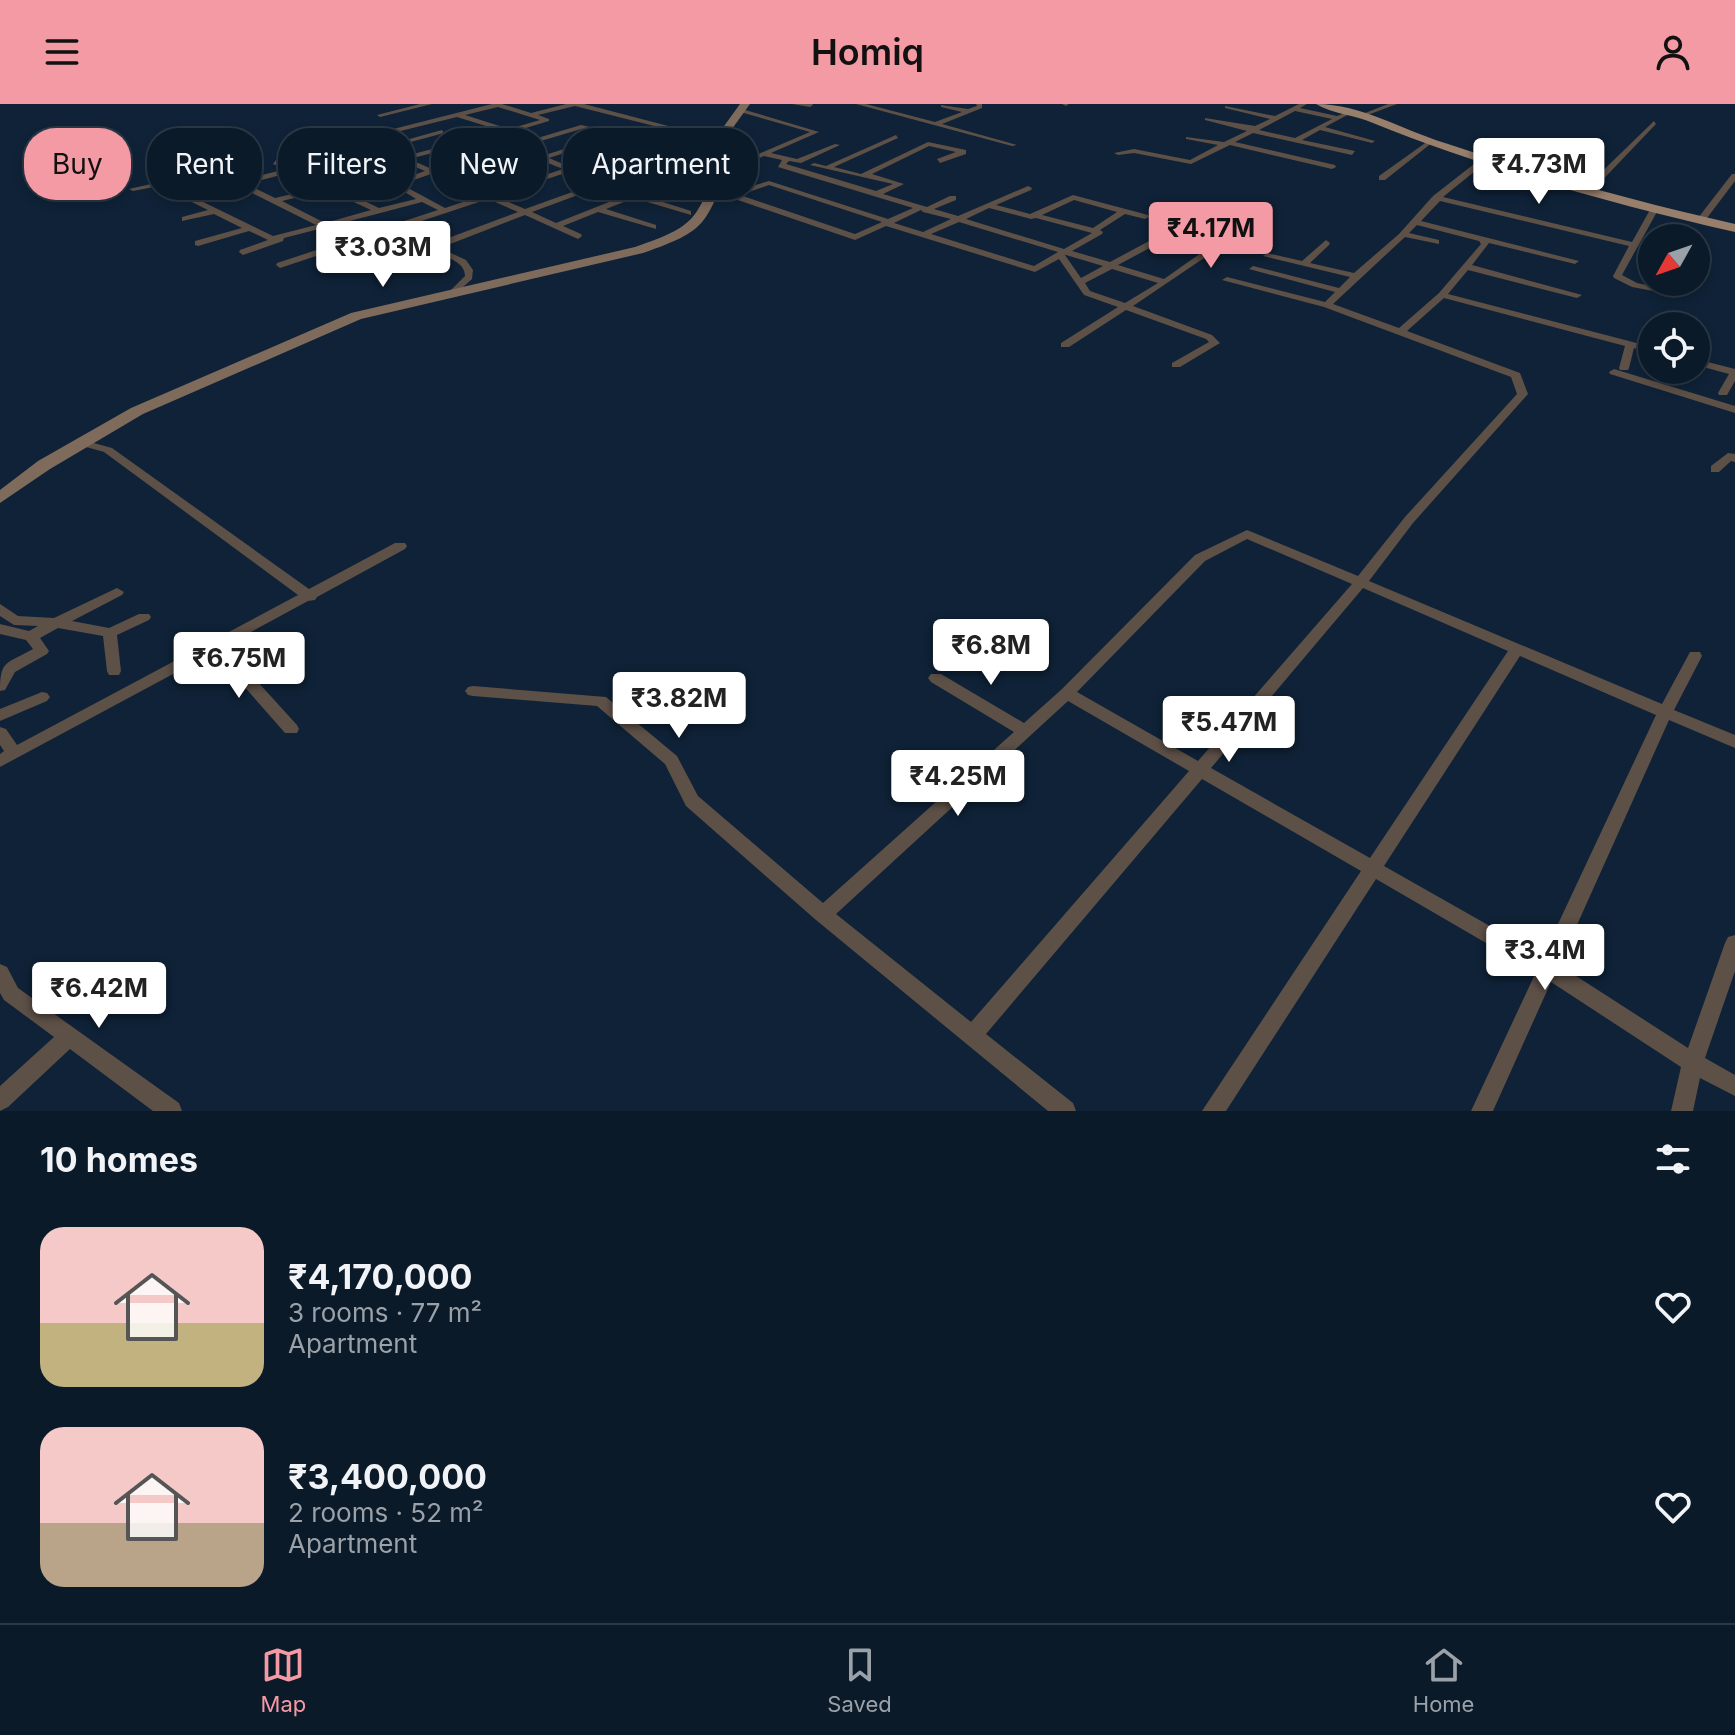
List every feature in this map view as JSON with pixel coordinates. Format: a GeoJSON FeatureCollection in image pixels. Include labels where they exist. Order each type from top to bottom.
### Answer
{"type":"FeatureCollection","features":[{"type":"Feature","properties":{"kind":"main road"},"geometry":{"type":"LineString","coordinates":[[1321,104],[1357,113],[1430,142],[1654,210],[1735,228]]}},
{"type":"Feature","properties":{"kind":"street"},"geometry":{"type":"LineString","coordinates":[[380,115],[429,104]]}},
{"type":"Feature","properties":{"kind":"street"},"geometry":{"type":"LineString","coordinates":[[399,128],[496,104],[547,120]]}},
{"type":"Feature","properties":{"kind":"street"},"geometry":{"type":"LineString","coordinates":[[518,111],[546,104],[560,107]]}},
{"type":"Feature","properties":{"kind":"street"},"geometry":{"type":"LineString","coordinates":[[529,115],[575,104],[669,128]]}},
{"type":"Feature","properties":{"kind":"street"},"geometry":{"type":"LineString","coordinates":[[795,104],[810,105]]}},
{"type":"Feature","properties":{"kind":"street"},"geometry":{"type":"LineString","coordinates":[[859,104],[1014,145]]}},
{"type":"Feature","properties":{"kind":"street"},"geometry":{"type":"LineString","coordinates":[[936,124],[980,107],[979,104]]}},
{"type":"Feature","properties":{"kind":"street"},"geometry":{"type":"LineString","coordinates":[[1118,153],[1134,151],[1191,162],[1304,104]]}},
{"type":"Feature","properties":{"kind":"street"},"geometry":{"type":"LineString","coordinates":[[1296,140],[1339,118],[1394,104]]}},
{"type":"Feature","properties":{"kind":"street"},"geometry":{"type":"LineString","coordinates":[[943,106],[967,111]]}},
{"type":"Feature","properties":{"kind":"street"},"geometry":{"type":"LineString","coordinates":[[731,128],[744,107],[816,132],[758,156]]}},
{"type":"Feature","properties":{"kind":"street"},"geometry":{"type":"LineString","coordinates":[[1227,107],[1274,118]]}},
{"type":"Feature","properties":{"kind":"street"},"geometry":{"type":"LineString","coordinates":[[888,111],[898,108]]}},
{"type":"Feature","properties":{"kind":"street"},"geometry":{"type":"LineString","coordinates":[[1294,109],[1339,118]]}},
{"type":"Feature","properties":{"kind":"street"},"geometry":{"type":"LineString","coordinates":[[584,118],[611,112]]}},
{"type":"Feature","properties":{"kind":"street"},"geometry":{"type":"LineString","coordinates":[[456,114],[500,128]]}},
{"type":"Feature","properties":{"kind":"street"},"geometry":{"type":"LineString","coordinates":[[520,128],[562,116]]}},
{"type":"Feature","properties":{"kind":"street"},"geometry":{"type":"LineString","coordinates":[[1207,119],[1352,153]]}},
{"type":"Feature","properties":{"kind":"street"},"geometry":{"type":"LineString","coordinates":[[416,123],[431,128]]}},
{"type":"Feature","properties":{"kind":"street"},"geometry":{"type":"LineString","coordinates":[[1588,190],[1654,123]]}},
{"type":"Feature","properties":{"kind":"street"},"geometry":{"type":"LineString","coordinates":[[1319,128],[1372,141]]}},
{"type":"Feature","properties":{"kind":"street"},"geometry":{"type":"LineString","coordinates":[[827,168],[896,137]]}},
{"type":"Feature","properties":{"kind":"street"},"geometry":{"type":"LineString","coordinates":[[1188,138],[1226,143],[1332,167]]}},
{"type":"Feature","properties":{"kind":"street"},"geometry":{"type":"LineString","coordinates":[[1264,153],[1275,147],[1265,142]]}},
{"type":"Feature","properties":{"kind":"street"},"geometry":{"type":"LineString","coordinates":[[1382,178],[1430,142]]}},
{"type":"Feature","properties":{"kind":"street"},"geometry":{"type":"LineString","coordinates":[[865,174],[928,144],[963,151],[940,161]]}},
{"type":"Feature","properties":{"kind":"street"},"geometry":{"type":"LineString","coordinates":[[798,161],[837,145]]}},
{"type":"Feature","properties":{"kind":"street"},"geometry":{"type":"LineString","coordinates":[[763,154],[900,184],[876,194]]}},
{"type":"Feature","properties":{"kind":"street"},"geometry":{"type":"LineString","coordinates":[[1305,161],[1317,155]]}},
{"type":"Feature","properties":{"kind":"street"},"geometry":{"type":"LineString","coordinates":[[787,159],[781,165],[1064,254],[1165,282]]}},
{"type":"Feature","properties":{"kind":"street"},"geometry":{"type":"LineString","coordinates":[[1327,305],[1416,222],[1436,198],[1486,159]]}},
{"type":"Feature","properties":{"kind":"street"},"geometry":{"type":"LineString","coordinates":[[758,187],[805,171]]}},
{"type":"Feature","properties":{"kind":"street"},"geometry":{"type":"LineString","coordinates":[[1701,220],[1735,176]]}},
{"type":"Feature","properties":{"kind":"street"},"geometry":{"type":"LineString","coordinates":[[769,183],[1035,269],[1099,232],[990,206]]}},
{"type":"Feature","properties":{"kind":"street"},"geometry":{"type":"LineString","coordinates":[[133,189],[147,186]]}},
{"type":"Feature","properties":{"kind":"street"},"geometry":{"type":"LineString","coordinates":[[925,234],[1028,188]]}},
{"type":"Feature","properties":{"kind":"street"},"geometry":{"type":"LineString","coordinates":[[1034,215],[1071,198],[1082,189]]}},
{"type":"Feature","properties":{"kind":"street"},"geometry":{"type":"LineString","coordinates":[[262,195],[354,240]]}},
{"type":"Feature","properties":{"kind":"street"},"geometry":{"type":"LineString","coordinates":[[415,195],[443,210]]}},
{"type":"Feature","properties":{"kind":"street"},"geometry":{"type":"LineString","coordinates":[[411,255],[563,198]]}},
{"type":"Feature","properties":{"kind":"street"},"geometry":{"type":"LineString","coordinates":[[747,200],[855,237],[953,198]]}},
{"type":"Feature","properties":{"kind":"street"},"geometry":{"type":"LineString","coordinates":[[1071,198],[1145,217]]}},
{"type":"Feature","properties":{"kind":"street"},"geometry":{"type":"LineString","coordinates":[[1436,198],[1635,245]]}},
{"type":"Feature","properties":{"kind":"street"},"geometry":{"type":"LineString","coordinates":[[243,252],[284,237],[423,199]]}},
{"type":"Feature","properties":{"kind":"street"},"geometry":{"type":"LineString","coordinates":[[192,200],[272,239],[284,237]]}},
{"type":"Feature","properties":{"kind":"street"},"geometry":{"type":"LineString","coordinates":[[274,201],[278,200]]}},
{"type":"Feature","properties":{"kind":"street"},"geometry":{"type":"LineString","coordinates":[[356,200],[379,211]]}},
{"type":"Feature","properties":{"kind":"street"},"geometry":{"type":"LineString","coordinates":[[280,265],[475,200]]}},
{"type":"Feature","properties":{"kind":"street"},"geometry":{"type":"LineString","coordinates":[[497,200],[578,236]]}},
{"type":"Feature","properties":{"kind":"street"},"geometry":{"type":"LineString","coordinates":[[555,226],[620,200]]}},
{"type":"Feature","properties":{"kind":"street"},"geometry":{"type":"LineString","coordinates":[[648,200],[688,213]]}},
{"type":"Feature","properties":{"kind":"street"},"geometry":{"type":"LineString","coordinates":[[0,498],[44,465],[137,411],[356,316],[671,240],[700,220],[707,200]]}},
{"type":"Feature","properties":{"kind":"street"},"geometry":{"type":"LineString","coordinates":[[598,209],[653,227]]}},
{"type":"Feature","properties":{"kind":"street"},"geometry":{"type":"LineString","coordinates":[[1638,286],[1617,276],[1654,210]]}},
{"type":"Feature","properties":{"kind":"street"},"geometry":{"type":"LineString","coordinates":[[185,219],[215,211]]}},
{"type":"Feature","properties":{"kind":"street"},"geometry":{"type":"LineString","coordinates":[[1097,228],[1124,211]]}},
{"type":"Feature","properties":{"kind":"street"},"geometry":{"type":"LineString","coordinates":[[1416,222],[1575,261]]}},
{"type":"Feature","properties":{"kind":"street"},"geometry":{"type":"LineString","coordinates":[[198,243],[250,228]]}},
{"type":"Feature","properties":{"kind":"street"},"geometry":{"type":"LineString","coordinates":[[1065,345],[1165,282],[1238,231]]}},
{"type":"Feature","properties":{"kind":"street"},"geometry":{"type":"LineString","coordinates":[[989,238],[998,232]]}},
{"type":"Feature","properties":{"kind":"street"},"geometry":{"type":"LineString","coordinates":[[1403,234],[1436,242]]}},
{"type":"Feature","properties":{"kind":"street"},"geometry":{"type":"LineString","coordinates":[[1400,332],[1442,295],[1478,254],[1485,240]]}},
{"type":"Feature","properties":{"kind":"street"},"geometry":{"type":"LineString","coordinates":[[1079,283],[1154,242]]}},
{"type":"Feature","properties":{"kind":"street"},"geometry":{"type":"LineString","coordinates":[[1304,264],[1326,243]]}},
{"type":"Feature","properties":{"kind":"street"},"geometry":{"type":"LineString","coordinates":[[969,249],[979,244]]}},
{"type":"Feature","properties":{"kind":"street"},"geometry":{"type":"LineString","coordinates":[[433,248],[463,262],[469,270],[469,277],[453,293]]}},
{"type":"Feature","properties":{"kind":"street"},"geometry":{"type":"LineString","coordinates":[[1064,254],[1087,293],[1209,337],[1215,343],[1176,365]]}},
{"type":"Feature","properties":{"kind":"street"},"geometry":{"type":"LineString","coordinates":[[1267,256],[1356,276]]}},
{"type":"Feature","properties":{"kind":"street"},"geometry":{"type":"LineString","coordinates":[[1467,267],[1577,295]]}},
{"type":"Feature","properties":{"kind":"street"},"geometry":{"type":"LineString","coordinates":[[1253,269],[1341,291]]}},
{"type":"Feature","properties":{"kind":"street"},"geometry":{"type":"LineString","coordinates":[[972,1036],[1360,583],[1409,520],[1523,394],[1516,375],[1327,305],[1227,280]]}},
{"type":"Feature","properties":{"kind":"street"},"geometry":{"type":"LineString","coordinates":[[1442,295],[1638,347]]}},
{"type":"Feature","properties":{"kind":"street"},"geometry":{"type":"LineString","coordinates":[[1630,345],[1619,370],[1735,410]]}},
{"type":"Feature","properties":{"kind":"street"},"geometry":{"type":"LineString","coordinates":[[1710,366],[1735,372],[1723,393]]}},
{"type":"Feature","properties":{"kind":"street"},"geometry":{"type":"LineString","coordinates":[[83,443],[108,450],[310,597]]}},
{"type":"Feature","properties":{"kind":"street"},"geometry":{"type":"LineString","coordinates":[[1715,469],[1728,457],[1735,458]]}},
{"type":"Feature","properties":{"kind":"street"},"geometry":{"type":"LineString","coordinates":[[823,914],[1067,693],[1200,558],[1247,534],[1735,742]]}},
{"type":"Feature","properties":{"kind":"street"},"geometry":{"type":"LineString","coordinates":[[0,733],[7,757],[400,546]]}},
{"type":"Feature","properties":{"kind":"street"},"geometry":{"type":"LineString","coordinates":[[0,629],[31,636],[117,592]]}},
{"type":"Feature","properties":{"kind":"street"},"geometry":{"type":"LineString","coordinates":[[0,609],[14,620],[57,623],[110,633],[144,617]]}},
{"type":"Feature","properties":{"kind":"street"},"geometry":{"type":"LineString","coordinates":[[110,633],[114,671]]}},
{"type":"Feature","properties":{"kind":"street"},"geometry":{"type":"LineString","coordinates":[[0,686],[9,669],[42,651],[31,636]]}},
{"type":"Feature","properties":{"kind":"street"},"geometry":{"type":"LineString","coordinates":[[217,646],[291,729]]}},
{"type":"Feature","properties":{"kind":"street"},"geometry":{"type":"LineString","coordinates":[[1213,1111],[1516,651]]}},
{"type":"Feature","properties":{"kind":"street"},"geometry":{"type":"LineString","coordinates":[[1482,1111],[1665,713],[1695,656]]}},
{"type":"Feature","properties":{"kind":"street"},"geometry":{"type":"LineString","coordinates":[[936,678],[1025,731]]}},
{"type":"Feature","properties":{"kind":"street"},"geometry":{"type":"LineString","coordinates":[[473,691],[601,701],[671,760],[692,801],[823,914],[1065,1111]]}},
{"type":"Feature","properties":{"kind":"street"},"geometry":{"type":"LineString","coordinates":[[1067,693],[1199,771],[1373,866],[1548,969],[1693,1063],[1735,1086]]}},
{"type":"Feature","properties":{"kind":"street"},"geometry":{"type":"LineString","coordinates":[[0,715],[42,697]]}},
{"type":"Feature","properties":{"kind":"street"},"geometry":{"type":"LineString","coordinates":[[1682,1111],[1693,1063],[1733,955]]}},
{"type":"Feature","properties":{"kind":"street"},"geometry":{"type":"LineString","coordinates":[[3,986],[163,1109]]}},
{"type":"Feature","properties":{"kind":"street"},"geometry":{"type":"LineString","coordinates":[[0,1100],[70,1036]]}}]}
